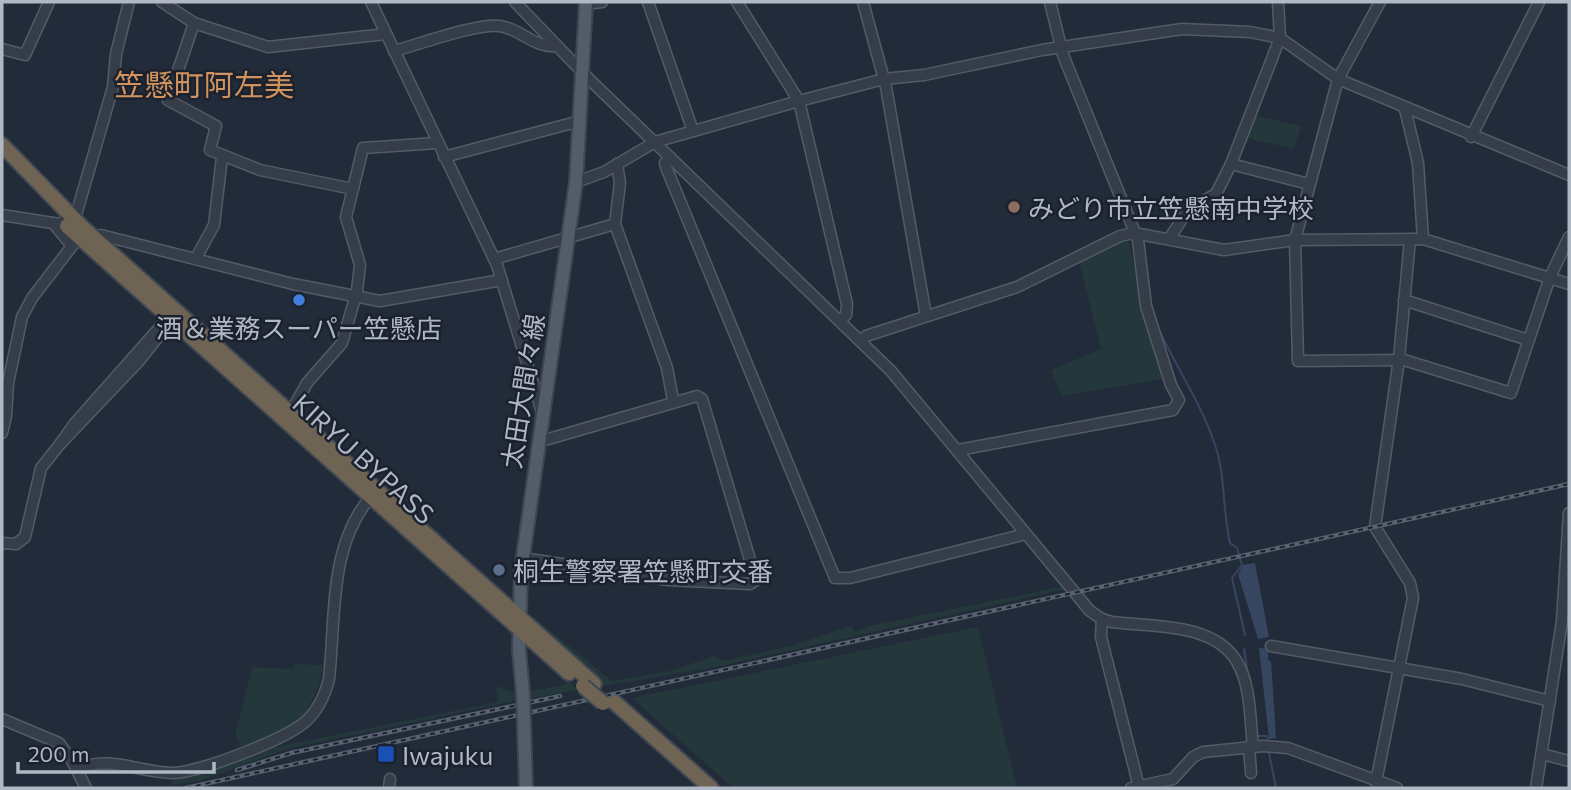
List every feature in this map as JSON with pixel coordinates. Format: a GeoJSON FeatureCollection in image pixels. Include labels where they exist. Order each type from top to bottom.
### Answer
{"type":"FeatureCollection","features":[{"type":"Feature","properties":{"kind":"highway","name":"KIRYU BYPASS"},"geometry":{"type":"LineString","coordinates":[[2,145],[63,222],[95,239],[174,316],[608,702],[699,788]]}},
{"type":"Feature","properties":{"kind":"highway","name":"KIRYU BYPASS"},"geometry":{"type":"LineString","coordinates":[[2,159],[63,222],[290,412],[374,493]]}},
{"type":"Feature","properties":{"kind":"highway"},"geometry":{"type":"LineString","coordinates":[[608,702],[711,788]]}},
{"type":"Feature","properties":{"kind":"main road","name":"太田大間々線"},"geometry":{"type":"LineString","coordinates":[[526,788],[520,623],[522,558],[576,182],[586,3]]}},
{"type":"Feature","properties":{"kind":"street"},"geometry":{"type":"LineString","coordinates":[[2,49],[25,55],[49,2]]}},
{"type":"Feature","properties":{"kind":"street"},"geometry":{"type":"LineString","coordinates":[[2,433],[8,383],[22,317],[32,298],[72,246],[63,222],[113,88],[116,54],[129,2]]}},
{"type":"Feature","properties":{"kind":"street"},"geometry":{"type":"LineString","coordinates":[[162,2],[194,23],[268,47],[386,34]]}},
{"type":"Feature","properties":{"kind":"street"},"geometry":{"type":"LineString","coordinates":[[371,2],[494,259],[542,412]]}},
{"type":"Feature","properties":{"kind":"street"},"geometry":{"type":"LineString","coordinates":[[515,2],[583,73],[861,341],[958,450],[1086,607],[1102,620],[1176,628],[1214,641],[1227,650],[1238,663],[1243,676],[1251,747],[1251,773]]}},
{"type":"Feature","properties":{"kind":"street"},"geometry":{"type":"LineString","coordinates":[[586,3],[602,2]]}},
{"type":"Feature","properties":{"kind":"street"},"geometry":{"type":"LineString","coordinates":[[648,2],[693,131]]}},
{"type":"Feature","properties":{"kind":"street"},"geometry":{"type":"LineString","coordinates":[[737,2],[799,101],[847,304],[846,315],[840,321]]}},
{"type":"Feature","properties":{"kind":"street"},"geometry":{"type":"LineString","coordinates":[[863,2],[884,79],[926,316]]}},
{"type":"Feature","properties":{"kind":"street"},"geometry":{"type":"LineString","coordinates":[[958,450],[1177,408],[1179,400],[1171,385],[1146,306],[1138,240],[1060,48],[1050,2]]}},
{"type":"Feature","properties":{"kind":"street"},"geometry":{"type":"LineString","coordinates":[[1169,239],[1188,210],[1216,194],[1231,164],[1280,38],[1278,2]]}},
{"type":"Feature","properties":{"kind":"street"},"geometry":{"type":"LineString","coordinates":[[1380,2],[1338,79],[1294,240],[1298,361],[1399,359],[1511,393],[1550,277],[1569,237]]}},
{"type":"Feature","properties":{"kind":"street"},"geometry":{"type":"LineString","coordinates":[[1471,137],[1539,2]]}},
{"type":"Feature","properties":{"kind":"street"},"geometry":{"type":"LineString","coordinates":[[194,23],[168,100],[216,126],[210,150],[292,178],[353,189]]}},
{"type":"Feature","properties":{"kind":"street"},"geometry":{"type":"LineString","coordinates":[[394,51],[490,26],[513,29],[536,43],[556,46]]}},
{"type":"Feature","properties":{"kind":"street"},"geometry":{"type":"LineString","coordinates":[[576,182],[617,164],[655,142],[884,79],[924,75],[1060,48],[1182,29],[1250,32],[1280,38],[1338,79],[1569,176]]}},
{"type":"Feature","properties":{"kind":"street"},"geometry":{"type":"LineString","coordinates":[[1405,108],[1418,163],[1423,239]]}},
{"type":"Feature","properties":{"kind":"street"},"geometry":{"type":"LineString","coordinates":[[444,157],[580,121]]}},
{"type":"Feature","properties":{"kind":"street"},"geometry":{"type":"LineString","coordinates":[[290,412],[305,387],[342,343],[356,296],[359,265],[346,217],[363,148],[437,143]]}},
{"type":"Feature","properties":{"kind":"street"},"geometry":{"type":"LineString","coordinates":[[196,258],[214,225],[222,156]]}},
{"type":"Feature","properties":{"kind":"street"},"geometry":{"type":"LineString","coordinates":[[670,157],[666,161],[666,167],[835,578],[850,579],[1026,534]]}},
{"type":"Feature","properties":{"kind":"street"},"geometry":{"type":"LineString","coordinates":[[617,164],[620,183],[615,224],[667,368],[673,401]]}},
{"type":"Feature","properties":{"kind":"street"},"geometry":{"type":"LineString","coordinates":[[1231,164],[1309,184]]}},
{"type":"Feature","properties":{"kind":"street"},"geometry":{"type":"LineString","coordinates":[[2,215],[63,222]]}},
{"type":"Feature","properties":{"kind":"street"},"geometry":{"type":"LineString","coordinates":[[494,259],[615,224]]}},
{"type":"Feature","properties":{"kind":"street"},"geometry":{"type":"LineString","coordinates":[[861,341],[866,336],[1017,287],[1120,236],[1134,233],[1224,250],[1294,240],[1423,239],[1569,284]]}},
{"type":"Feature","properties":{"kind":"street"},"geometry":{"type":"LineString","coordinates":[[95,239],[101,235],[285,282],[383,301],[502,280]]}},
{"type":"Feature","properties":{"kind":"street"},"geometry":{"type":"LineString","coordinates":[[1376,782],[1397,668],[1409,622],[1412,589],[1375,527],[1399,359],[1410,239]]}},
{"type":"Feature","properties":{"kind":"street"},"geometry":{"type":"LineString","coordinates":[[1404,300],[1528,340]]}},
{"type":"Feature","properties":{"kind":"street"},"geometry":{"type":"LineString","coordinates":[[2,543],[16,544],[25,537],[35,483],[50,455],[139,361],[174,316]]}},
{"type":"Feature","properties":{"kind":"street"},"geometry":{"type":"LineString","coordinates":[[522,558],[668,580],[755,583],[736,508],[702,399],[694,395],[538,442]]}},
{"type":"Feature","properties":{"kind":"street"},"geometry":{"type":"LineString","coordinates":[[76,769],[118,763],[160,772],[186,771],[283,737],[305,723],[322,699],[329,679],[343,545],[351,522],[374,493]]}},
{"type":"Feature","properties":{"kind":"street"},"geometry":{"type":"LineString","coordinates":[[1536,788],[1567,576],[1569,513]]}},
{"type":"Feature","properties":{"kind":"street"},"geometry":{"type":"LineString","coordinates":[[1102,620],[1101,637],[1135,788],[1173,784],[1199,753],[1251,747],[1288,748],[1397,788]]}},
{"type":"Feature","properties":{"kind":"street"},"geometry":{"type":"LineString","coordinates":[[1271,646],[1462,679],[1550,701]]}},
{"type":"Feature","properties":{"kind":"street"},"geometry":{"type":"LineString","coordinates":[[2,719],[55,741],[65,749],[86,788]]}},
{"type":"Feature","properties":{"kind":"street"},"geometry":{"type":"LineString","coordinates":[[1542,754],[1569,761]]}},
{"type":"Feature","properties":{"kind":"shaded area"},"geometry":{"type":"Polygon","coordinates":[[[1254,115],[1301,126],[1294,149],[1243,137],[1254,115]]]}},
{"type":"Feature","properties":{"kind":"shaded area"},"geometry":{"type":"Polygon","coordinates":[[[1123,239],[1129,242],[1150,337],[1165,379],[1062,396],[1051,370],[1101,349],[1079,260],[1123,239]]]}},
{"type":"Feature","properties":{"kind":"shaded area"},"geometry":{"type":"Polygon","coordinates":[[[1064,586],[1067,589],[716,667],[515,701],[287,749],[199,781],[153,788],[173,784],[172,779],[188,777],[271,748],[498,702],[496,686],[517,694],[528,694],[529,691],[560,686],[569,681],[577,689],[601,683],[530,614],[612,681],[670,671],[714,656],[722,661],[790,646],[851,626],[855,632],[870,626],[1064,586]]]}},
{"type":"Feature","properties":{"kind":"shaded area"},"geometry":{"type":"Polygon","coordinates":[[[978,627],[1017,788],[731,786],[632,698],[978,627]]]}},
{"type":"Feature","properties":{"kind":"shaded area"},"geometry":{"type":"Polygon","coordinates":[[[295,664],[323,665],[316,691],[306,711],[290,727],[279,733],[253,744],[240,746],[235,734],[252,667],[293,669],[295,664]]]}},
{"type":"Feature","properties":{"kind":"water"},"geometry":{"type":"Polygon","coordinates":[[[1255,563],[1269,637],[1258,639],[1238,574],[1243,565],[1255,563]]]}},
{"type":"Feature","properties":{"kind":"water"},"geometry":{"type":"Polygon","coordinates":[[[1259,648],[1268,649],[1268,660],[1271,661],[1276,738],[1269,739],[1259,648]]]}},
{"type":"Feature","properties":{"kind":"waterway"},"geometry":{"type":"LineString","coordinates":[[1144,249],[1152,310]]}},
{"type":"Feature","properties":{"kind":"waterway"},"geometry":{"type":"LineString","coordinates":[[1157,325],[1202,412],[1218,454],[1230,543],[1237,548],[1242,565],[1232,578],[1245,635]]}},
{"type":"Feature","properties":{"kind":"waterway"},"geometry":{"type":"LineString","coordinates":[[1244,649],[1248,675]]}},
{"type":"Feature","properties":{"kind":"waterway"},"geometry":{"type":"LineString","coordinates":[[1256,736],[1267,736],[1268,740]]}},
{"type":"Feature","properties":{"kind":"waterway"},"geometry":{"type":"LineString","coordinates":[[1269,753],[1276,788]]}},
{"type":"Feature","properties":{"kind":"railway"},"geometry":{"type":"LineString","coordinates":[[186,788],[1569,484]]}},
{"type":"Feature","properties":{"kind":"railway"},"geometry":{"type":"LineString","coordinates":[[237,770],[291,753],[560,696]]}},
{"type":"Feature","properties":{"kind":"place","name":"みどり市立笠懸南中学校"},"geometry":{"type":"Point","coordinates":[1014,207]}},
{"type":"Feature","properties":{"kind":"place","name":"酒＆業務スーパー笠懸店"},"geometry":{"type":"Point","coordinates":[299,300]}},
{"type":"Feature","properties":{"kind":"place","name":"桐生警察署笠懸町交番"},"geometry":{"type":"Point","coordinates":[499,570]}},
{"type":"Feature","properties":{"kind":"place","name":"Iwajuku"},"geometry":{"type":"Point","coordinates":[386,754]}},
{"type":"Feature","properties":{"kind":"district","name":"笠懸町阿左美"},"geometry":{"type":"Point","coordinates":[204,83]}}]}
